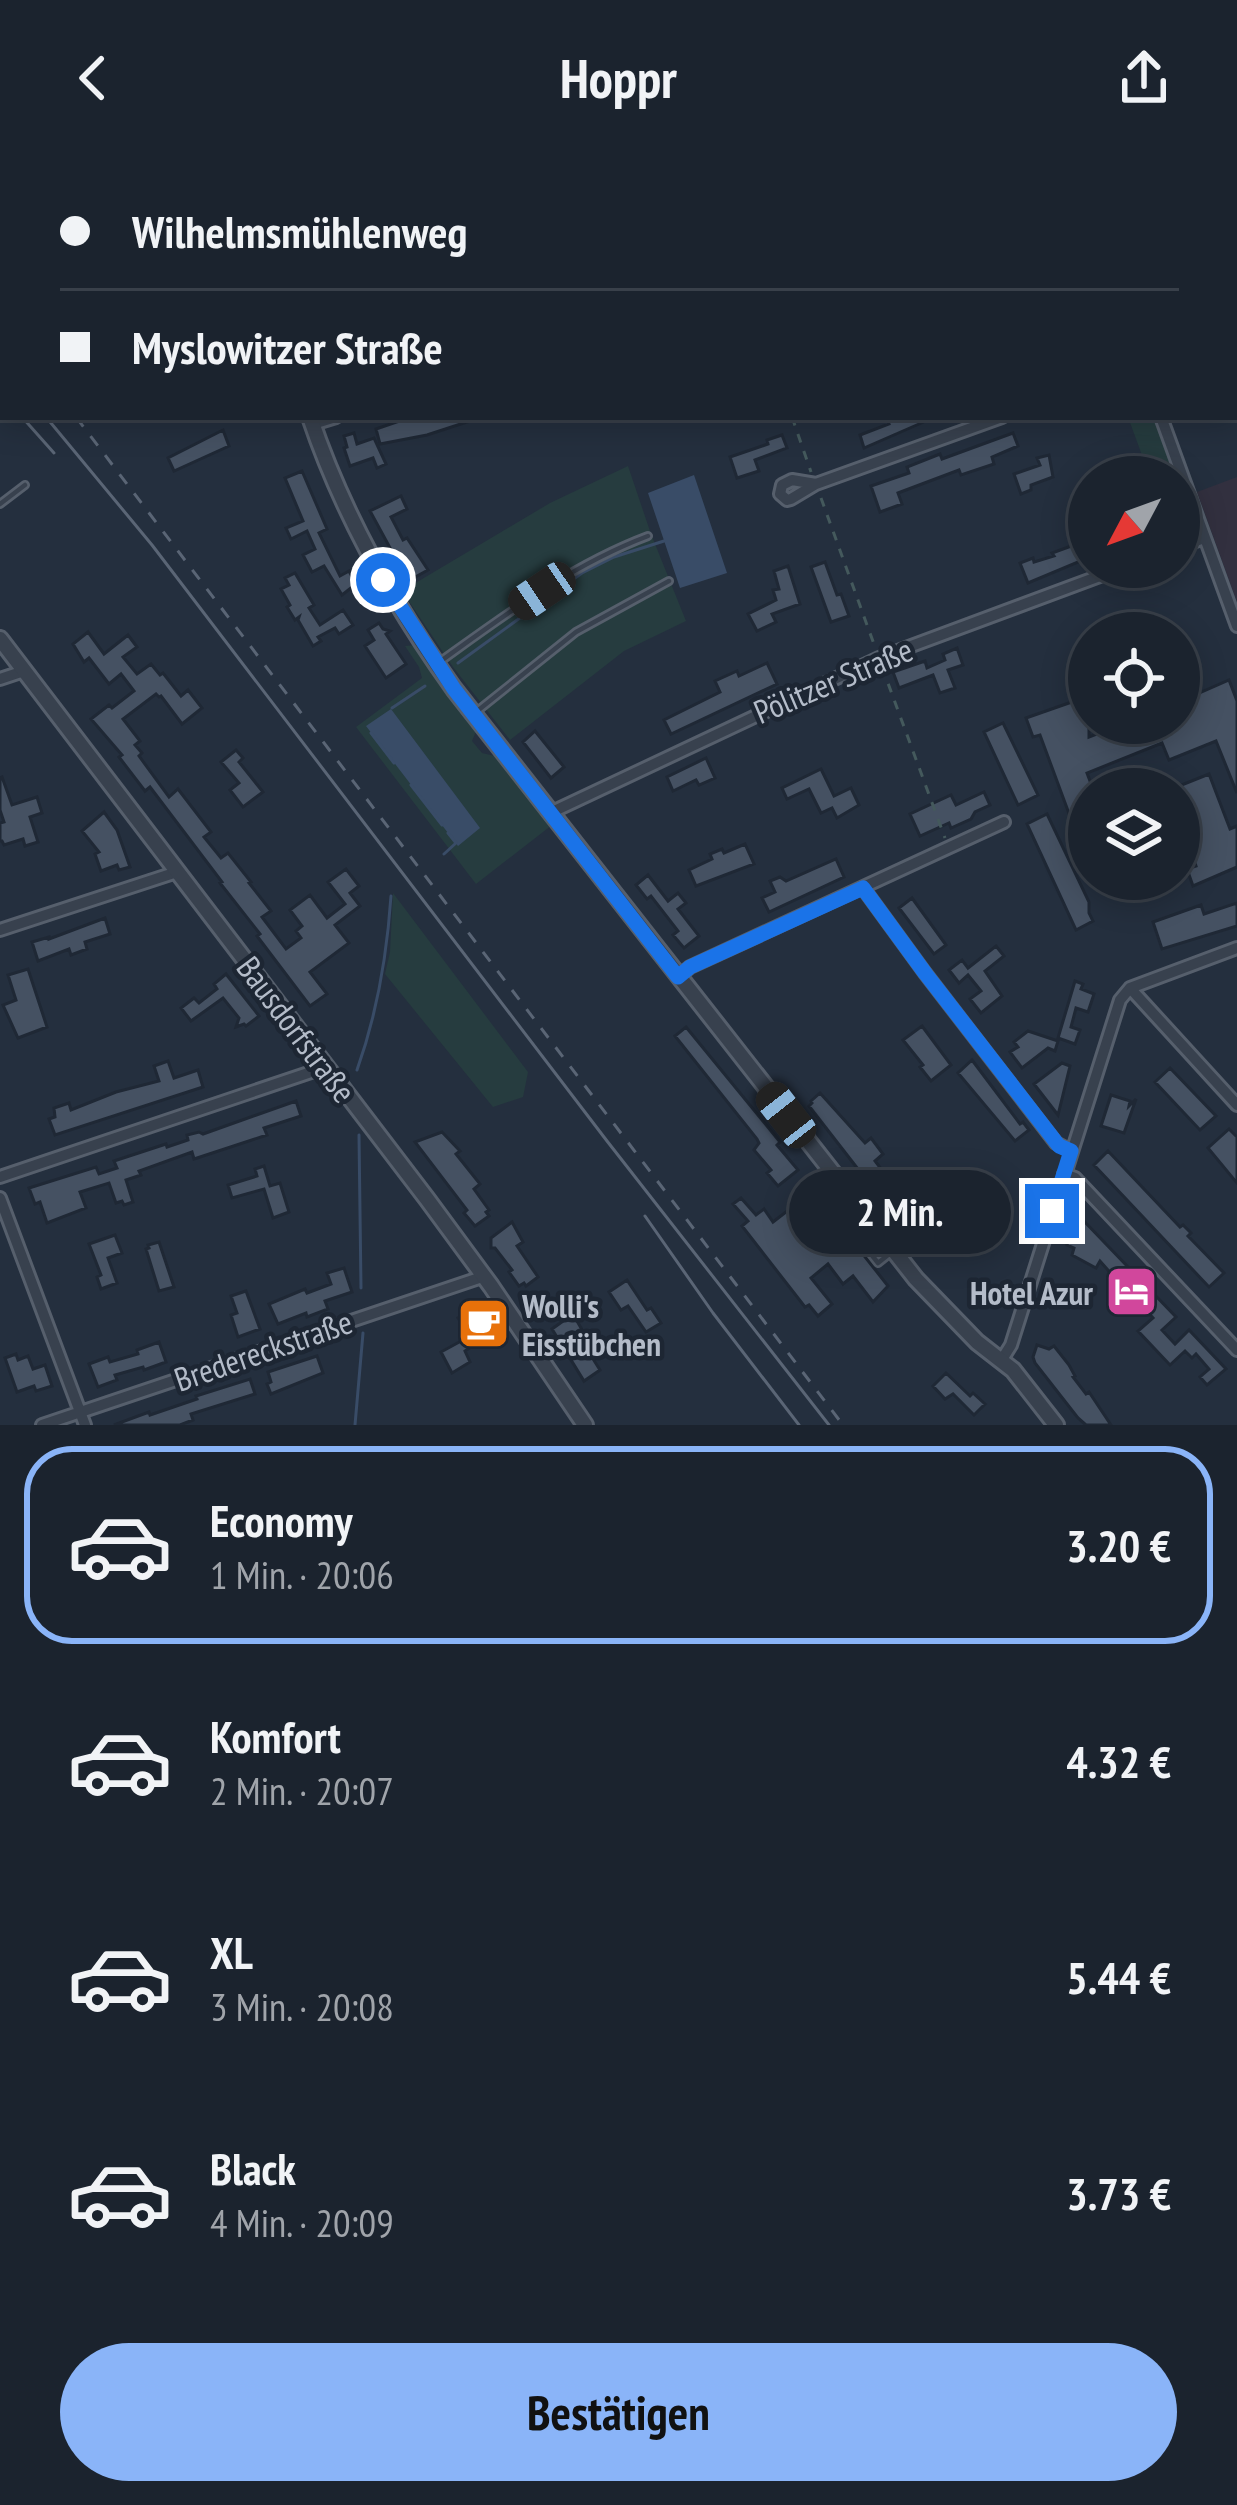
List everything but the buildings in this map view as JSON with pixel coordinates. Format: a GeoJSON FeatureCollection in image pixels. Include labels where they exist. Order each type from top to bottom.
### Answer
{"type":"FeatureCollection","features":[{"type":"Feature","properties":{"kind":"street"},"geometry":{"type":"LineString","coordinates":[[312,420],[374,564],[473,715],[894,1251],[931,1296],[1013,1370],[1056,1425]]}},
{"type":"Feature","properties":{"kind":"street"},"geometry":{"type":"LineString","coordinates":[[816,484],[994,420]]}},
{"type":"Feature","properties":{"kind":"street"},"geometry":{"type":"LineString","coordinates":[[1162,420],[1237,626]]}},
{"type":"Feature","properties":{"kind":"street"},"geometry":{"type":"LineString","coordinates":[[1200,539],[1204,538]]}},
{"type":"Feature","properties":{"kind":"street","name":"Pölitzer Straße"},"geometry":{"type":"LineString","coordinates":[[550,813],[879,658],[1068,588]]}},
{"type":"Feature","properties":{"kind":"street","name":"Bausdorfstraße"},"geometry":{"type":"LineString","coordinates":[[0,639],[484,1276],[585,1425]]}},
{"type":"Feature","properties":{"kind":"street"},"geometry":{"type":"LineString","coordinates":[[0,679],[24,671]]}},
{"type":"Feature","properties":{"kind":"street"},"geometry":{"type":"LineString","coordinates":[[678,977],[690,967],[1004,822]]}},
{"type":"Feature","properties":{"kind":"street"},"geometry":{"type":"LineString","coordinates":[[0,930],[177,872]]}},
{"type":"Feature","properties":{"kind":"street"},"geometry":{"type":"LineString","coordinates":[[863,888],[1059,1146],[1071,1151]]}},
{"type":"Feature","properties":{"kind":"street"},"geometry":{"type":"LineString","coordinates":[[1001,1361],[1009,1350],[1114,1013],[1130,988],[1237,948]]}},
{"type":"Feature","properties":{"kind":"street"},"geometry":{"type":"LineString","coordinates":[[1130,988],[1237,1105]]}},
{"type":"Feature","properties":{"kind":"street"},"geometry":{"type":"LineString","coordinates":[[0,1177],[326,1067]]}},
{"type":"Feature","properties":{"kind":"street"},"geometry":{"type":"LineString","coordinates":[[1064,1174],[1076,1178],[1237,1350]]}},
{"type":"Feature","properties":{"kind":"street"},"geometry":{"type":"LineString","coordinates":[[0,1198],[82,1419]]}},
{"type":"Feature","properties":{"kind":"street","name":"Bredereckstraße"},"geometry":{"type":"LineString","coordinates":[[42,1425],[82,1419],[484,1276]]}},
{"type":"Feature","properties":{"kind":"lane"},"geometry":{"type":"LineString","coordinates":[[0,504],[25,485]]}},
{"type":"Feature","properties":{"kind":"lane"},"geometry":{"type":"LineString","coordinates":[[436,664],[572,570],[648,536]]}},
{"type":"Feature","properties":{"kind":"lane"},"geometry":{"type":"LineString","coordinates":[[473,715],[576,632],[669,581]]}},
{"type":"Feature","properties":{"kind":"path"},"geometry":{"type":"LineString","coordinates":[[793,420],[949,848]]}},
{"type":"Feature","properties":{"kind":"shaded area"},"geometry":{"type":"Polygon","coordinates":[[[1237,477],[1237,602],[1200,500],[1200,491],[1237,477]]]}},
{"type":"Feature","properties":{"kind":"green space"},"geometry":{"type":"Polygon","coordinates":[[[1129,420],[1156,420],[1169,456],[1142,456],[1129,420]]]}},
{"type":"Feature","properties":{"kind":"green space"},"geometry":{"type":"Polygon","coordinates":[[[628,466],[686,621],[624,651],[510,740],[402,591],[550,503],[628,466]]]}},
{"type":"Feature","properties":{"kind":"green space"},"geometry":{"type":"Polygon","coordinates":[[[416,645],[477,729],[472,741],[482,753],[499,757],[552,825],[476,884],[356,727],[422,678],[405,646],[416,645]]]}},
{"type":"Feature","properties":{"kind":"green space"},"geometry":{"type":"Polygon","coordinates":[[[393,893],[528,1072],[523,1097],[493,1107],[385,974],[393,893]]]}},
{"type":"Feature","properties":{"kind":"water"},"geometry":{"type":"Polygon","coordinates":[[[694,475],[727,573],[680,588],[648,493],[694,475]]]}},
{"type":"Feature","properties":{"kind":"water"},"geometry":{"type":"Polygon","coordinates":[[[391,709],[480,828],[458,846],[366,726],[391,709]]]}},
{"type":"Feature","properties":{"kind":"waterway"},"geometry":{"type":"LineString","coordinates":[[458,663],[582,573],[664,541]]}},
{"type":"Feature","properties":{"kind":"waterway"},"geometry":{"type":"LineString","coordinates":[[392,708],[425,686]]}},
{"type":"Feature","properties":{"kind":"waterway"},"geometry":{"type":"LineString","coordinates":[[371,733],[394,763]]}},
{"type":"Feature","properties":{"kind":"waterway"},"geometry":{"type":"LineString","coordinates":[[411,785],[442,825]]}},
{"type":"Feature","properties":{"kind":"waterway"},"geometry":{"type":"LineString","coordinates":[[444,854],[456,843],[448,833]]}},
{"type":"Feature","properties":{"kind":"waterway"},"geometry":{"type":"LineString","coordinates":[[357,1070],[380,984],[391,896]]}},
{"type":"Feature","properties":{"kind":"waterway"},"geometry":{"type":"LineString","coordinates":[[359,1135],[361,1288]]}},
{"type":"Feature","properties":{"kind":"waterway"},"geometry":{"type":"LineString","coordinates":[[355,1425],[363,1333]]}},
{"type":"Feature","properties":{"kind":"tram line"},"geometry":{"type":"LineString","coordinates":[[25,420],[54,453]]}},
{"type":"Feature","properties":{"kind":"tram line"},"geometry":{"type":"LineString","coordinates":[[48,420],[152,545],[829,1425]]}},
{"type":"Feature","properties":{"kind":"tram line"},"geometry":{"type":"LineString","coordinates":[[645,1216],[799,1425]]}},
{"type":"Feature","properties":{"kind":"railway"},"geometry":{"type":"LineString","coordinates":[[78,420],[843,1425]]}},
{"type":"Feature","properties":{"kind":"place","name":"Hotel Azur"},"geometry":{"type":"Point","coordinates":[1132,1292]}},
{"type":"Feature","properties":{"kind":"place","name":"Wolli's Eisstübchen"},"geometry":{"type":"Point","coordinates":[483,1324]}},
{"type":"Feature","properties":{"kind":"route"},"geometry":{"type":"LineString","coordinates":[[383,580],[454,689],[678,977],[690,967],[863,888],[1059,1146],[1071,1151],[1052,1211]]}}]}
